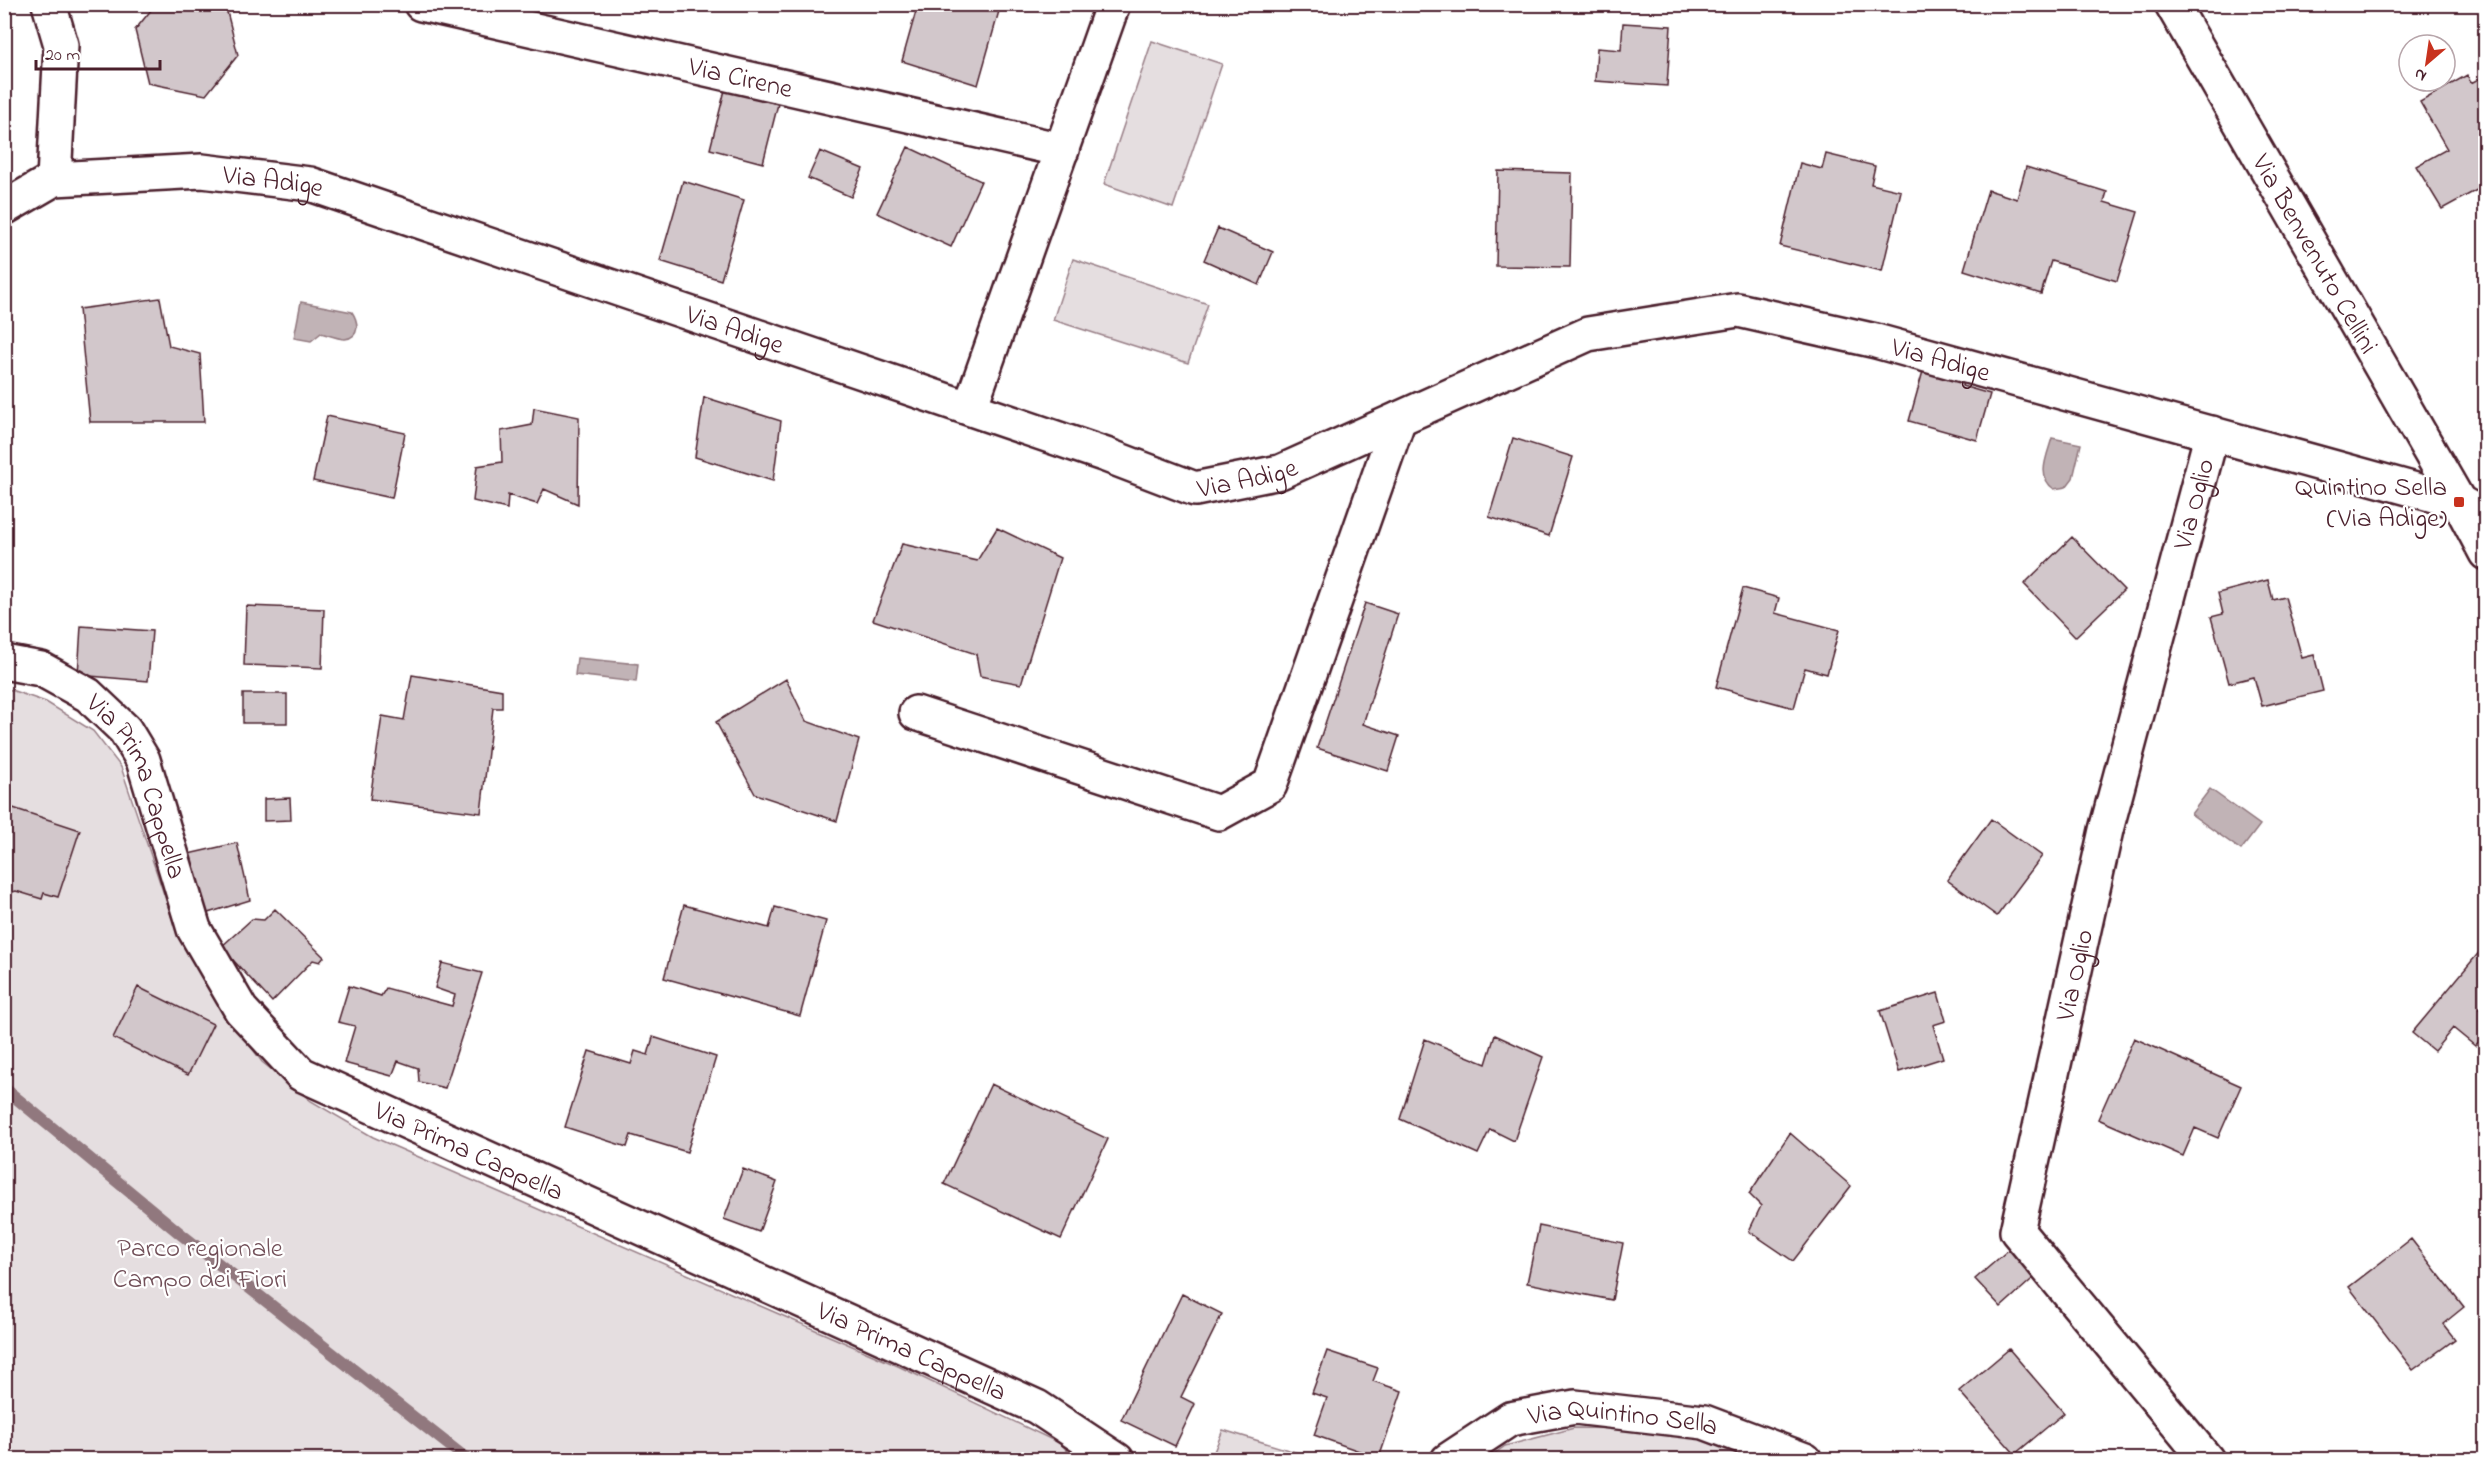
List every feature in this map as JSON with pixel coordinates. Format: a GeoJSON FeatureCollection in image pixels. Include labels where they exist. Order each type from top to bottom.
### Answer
{"type":"FeatureCollection","features":[{"type":"Feature","properties":{"kind":"street"},"geometry":{"type":"LineString","coordinates":[[8,203],[54,179],[61,45],[49,4]]}},
{"type":"Feature","properties":{"kind":"street","name":"Via Cirene"},"geometry":{"type":"LineString","coordinates":[[421,4],[1062,150]]}},
{"type":"Feature","properties":{"kind":"street"},"geometry":{"type":"LineString","coordinates":[[970,408],[1113,4]]}},
{"type":"Feature","properties":{"kind":"street","name":"Via Benvenuto Cellini"},"geometry":{"type":"LineString","coordinates":[[2172,4],[2472,510]]}},
{"type":"Feature","properties":{"kind":"street","name":"Via Adige"},"geometry":{"type":"LineString","coordinates":[[54,179],[202,171],[310,184],[1106,454],[1195,489],[1280,472],[1588,334],[1738,310],[1876,341],[2212,433],[2472,510]]}},
{"type":"Feature","properties":{"kind":"street"},"geometry":{"type":"LineString","coordinates":[[916,713],[1219,813],[1270,785],[1399,419]]}},
{"type":"Feature","properties":{"kind":"street","name":"Via Oglio"},"geometry":{"type":"LineString","coordinates":[[2207,1460],[2016,1231],[2106,830],[2212,433]]}},
{"type":"Feature","properties":{"kind":"street"},"geometry":{"type":"LineString","coordinates":[[2472,510],[2486,553]]}},
{"type":"Feature","properties":{"kind":"street","name":"Via Prima Cappella"},"geometry":{"type":"LineString","coordinates":[[4,662],[40,669],[88,695],[125,730],[143,760],[194,929],[241,1010],[301,1074],[1037,1407],[1117,1460]]}},
{"type":"Feature","properties":{"kind":"street","name":"Via Quintino Sella"},"geometry":{"type":"LineString","coordinates":[[1448,1460],[1510,1419],[1575,1407],[1704,1422],[1805,1460]]}},
{"type":"Feature","properties":{"kind":"green space"},"geometry":{"type":"Polygon","coordinates":[[[1152,41],[1222,64],[1173,208],[1104,184],[1152,41]]]}},
{"type":"Feature","properties":{"kind":"green space"},"geometry":{"type":"Polygon","coordinates":[[[1073,259],[1208,304],[1188,363],[1053,320],[1073,259]]]}},
{"type":"Feature","properties":{"kind":"green space","name":"Parco regionale Campo dei Fiori"},"geometry":{"type":"Polygon","coordinates":[[[5,688],[46,702],[93,731],[121,767],[173,921],[215,997],[262,1062],[311,1101],[373,1137],[898,1366],[1061,1444],[1075,1459],[5,1460],[5,688]]]}},
{"type":"Feature","properties":{"kind":"green space"},"geometry":{"type":"Polygon","coordinates":[[[1574,1428],[1655,1429],[1745,1449],[1769,1460],[1486,1460],[1505,1446],[1574,1428]]]}},
{"type":"Feature","properties":{"kind":"green space"},"geometry":{"type":"Polygon","coordinates":[[[1223,1430],[1318,1459],[1211,1459],[1223,1430]]]}},
{"type":"Feature","properties":{"kind":"shaded area"},"geometry":{"type":"Polygon","coordinates":[[[301,302],[352,312],[357,324],[356,332],[350,338],[345,339],[321,333],[311,341],[294,338],[301,302]]]}},
{"type":"Feature","properties":{"kind":"shaded area"},"geometry":{"type":"Polygon","coordinates":[[[2052,438],[2081,444],[2073,478],[2066,487],[2054,489],[2045,478],[2044,472],[2052,438]]]}},
{"type":"Feature","properties":{"kind":"shaded area"},"geometry":{"type":"Polygon","coordinates":[[[577,658],[638,664],[636,682],[575,675],[577,658]]]}},
{"type":"Feature","properties":{"kind":"shaded area"},"geometry":{"type":"Polygon","coordinates":[[[2210,789],[2260,825],[2241,850],[2191,814],[2210,789]]]}},
{"type":"Feature","properties":{"kind":"building"},"geometry":{"type":"Polygon","coordinates":[[[156,4],[225,4],[238,55],[206,95],[148,83],[135,30],[156,4]]]}},
{"type":"Feature","properties":{"kind":"building"},"geometry":{"type":"Polygon","coordinates":[[[918,4],[1001,4],[978,85],[902,61],[918,4]]]}},
{"type":"Feature","properties":{"kind":"building"},"geometry":{"type":"Polygon","coordinates":[[[1623,23],[1671,26],[1667,86],[1595,81],[1597,48],[1621,50],[1623,23]]]}},
{"type":"Feature","properties":{"kind":"building"},"geometry":{"type":"Polygon","coordinates":[[[2467,75],[2471,83],[2486,75],[2486,185],[2442,209],[2416,166],[2447,149],[2420,102],[2436,93],[2457,93],[2457,81],[2467,75]]]}},
{"type":"Feature","properties":{"kind":"building"},"geometry":{"type":"Polygon","coordinates":[[[725,90],[778,104],[763,163],[710,149],[725,90]]]}},
{"type":"Feature","properties":{"kind":"building"},"geometry":{"type":"Polygon","coordinates":[[[908,147],[981,181],[951,247],[877,213],[908,147]]]}},
{"type":"Feature","properties":{"kind":"building"},"geometry":{"type":"Polygon","coordinates":[[[820,151],[863,169],[851,197],[808,178],[820,151]]]}},
{"type":"Feature","properties":{"kind":"building"},"geometry":{"type":"Polygon","coordinates":[[[1826,154],[1875,166],[1871,184],[1901,191],[1882,271],[1780,246],[1800,163],[1822,169],[1826,154]]]}},
{"type":"Feature","properties":{"kind":"building"},"geometry":{"type":"Polygon","coordinates":[[[2026,167],[2107,192],[2104,202],[2138,212],[2117,281],[2051,261],[2041,294],[1964,270],[1988,190],[2017,199],[2026,167]]]}},
{"type":"Feature","properties":{"kind":"building"},"geometry":{"type":"Polygon","coordinates":[[[1498,171],[1572,173],[1570,267],[1496,266],[1498,171]]]}},
{"type":"Feature","properties":{"kind":"building"},"geometry":{"type":"Polygon","coordinates":[[[683,181],[744,200],[721,280],[660,261],[683,181]]]}},
{"type":"Feature","properties":{"kind":"building"},"geometry":{"type":"Polygon","coordinates":[[[1218,228],[1273,252],[1259,285],[1204,260],[1218,228]]]}},
{"type":"Feature","properties":{"kind":"building"},"geometry":{"type":"Polygon","coordinates":[[[160,298],[169,346],[200,354],[204,422],[90,422],[79,309],[160,298]]]}},
{"type":"Feature","properties":{"kind":"building"},"geometry":{"type":"Polygon","coordinates":[[[1925,364],[1964,376],[1962,386],[1990,394],[1977,440],[1909,421],[1925,364]]]}},
{"type":"Feature","properties":{"kind":"building"},"geometry":{"type":"Polygon","coordinates":[[[704,397],[781,421],[773,481],[695,457],[704,397]]]}},
{"type":"Feature","properties":{"kind":"building"},"geometry":{"type":"Polygon","coordinates":[[[534,408],[579,417],[578,504],[544,489],[537,504],[508,495],[507,509],[473,501],[477,466],[502,462],[501,431],[532,425],[534,408]]]}},
{"type":"Feature","properties":{"kind":"building"},"geometry":{"type":"Polygon","coordinates":[[[327,416],[405,433],[392,498],[313,481],[327,416]]]}},
{"type":"Feature","properties":{"kind":"building"},"geometry":{"type":"Polygon","coordinates":[[[1513,438],[1573,457],[1549,536],[1489,517],[1513,438]]]}},
{"type":"Feature","properties":{"kind":"building"},"geometry":{"type":"Polygon","coordinates":[[[997,528],[1060,558],[1021,684],[980,676],[976,654],[873,620],[902,544],[977,561],[997,528]]]}},
{"type":"Feature","properties":{"kind":"building"},"geometry":{"type":"Polygon","coordinates":[[[2072,537],[2124,590],[2075,637],[2024,584],[2072,537]]]}},
{"type":"Feature","properties":{"kind":"building"},"geometry":{"type":"Polygon","coordinates":[[[2268,580],[2273,600],[2285,597],[2302,658],[2314,655],[2323,691],[2262,706],[2254,677],[2229,683],[2211,617],[2223,614],[2218,593],[2268,580]]]}},
{"type":"Feature","properties":{"kind":"building"},"geometry":{"type":"Polygon","coordinates":[[[1743,588],[1779,598],[1775,613],[1839,630],[1827,674],[1805,668],[1794,708],[1716,687],[1743,588]]]}},
{"type":"Feature","properties":{"kind":"building"},"geometry":{"type":"Polygon","coordinates":[[[1365,603],[1398,614],[1363,724],[1399,736],[1388,771],[1317,748],[1365,603]]]}},
{"type":"Feature","properties":{"kind":"building"},"geometry":{"type":"Polygon","coordinates":[[[246,606],[324,609],[322,668],[244,665],[246,606]]]}},
{"type":"Feature","properties":{"kind":"building"},"geometry":{"type":"Polygon","coordinates":[[[81,626],[152,631],[148,681],[78,675],[81,626]]]}},
{"type":"Feature","properties":{"kind":"building"},"geometry":{"type":"Polygon","coordinates":[[[412,675],[502,690],[502,708],[493,708],[481,813],[370,799],[382,716],[404,720],[412,675]]]}},
{"type":"Feature","properties":{"kind":"building"},"geometry":{"type":"Polygon","coordinates":[[[786,679],[806,721],[859,740],[837,821],[755,794],[716,722],[786,679]]]}},
{"type":"Feature","properties":{"kind":"building"},"geometry":{"type":"Polygon","coordinates":[[[243,694],[287,694],[287,723],[243,723],[243,694]]]}},
{"type":"Feature","properties":{"kind":"building"},"geometry":{"type":"Polygon","coordinates":[[[290,798],[291,820],[264,821],[264,799],[290,798]]]}},
{"type":"Feature","properties":{"kind":"building"},"geometry":{"type":"Polygon","coordinates":[[[4,805],[80,830],[58,897],[44,893],[42,899],[16,891],[4,894],[4,805]]]}},
{"type":"Feature","properties":{"kind":"building"},"geometry":{"type":"Polygon","coordinates":[[[1991,819],[2042,856],[1997,916],[1947,880],[1991,819]]]}},
{"type":"Feature","properties":{"kind":"building"},"geometry":{"type":"Polygon","coordinates":[[[237,843],[250,900],[195,917],[175,857],[237,843]]]}},
{"type":"Feature","properties":{"kind":"building"},"geometry":{"type":"Polygon","coordinates":[[[684,905],[769,928],[775,907],[826,921],[800,1016],[664,978],[684,905]]]}},
{"type":"Feature","properties":{"kind":"building"},"geometry":{"type":"Polygon","coordinates":[[[275,909],[324,957],[320,962],[313,960],[272,1002],[221,947],[252,919],[264,920],[275,909]]]}},
{"type":"Feature","properties":{"kind":"building"},"geometry":{"type":"Polygon","coordinates":[[[2481,950],[2486,954],[2486,1001],[2479,1009],[2486,1015],[2486,1033],[2475,1046],[2453,1028],[2434,1051],[2412,1033],[2481,950]]]}},
{"type":"Feature","properties":{"kind":"building"},"geometry":{"type":"Polygon","coordinates":[[[442,963],[482,973],[445,1088],[419,1082],[418,1068],[398,1061],[392,1076],[344,1063],[355,1026],[338,1022],[349,986],[381,996],[386,988],[452,1006],[455,995],[435,988],[442,963]]]}},
{"type":"Feature","properties":{"kind":"building"},"geometry":{"type":"Polygon","coordinates":[[[138,987],[213,1024],[188,1075],[113,1038],[138,987]]]}},
{"type":"Feature","properties":{"kind":"building"},"geometry":{"type":"Polygon","coordinates":[[[1938,993],[1946,1021],[1933,1025],[1943,1058],[1899,1072],[1880,1011],[1938,993]]]}},
{"type":"Feature","properties":{"kind":"building"},"geometry":{"type":"Polygon","coordinates":[[[1495,1035],[1543,1057],[1514,1141],[1490,1129],[1478,1154],[1400,1119],[1425,1039],[1486,1064],[1495,1035]]]}},
{"type":"Feature","properties":{"kind":"building"},"geometry":{"type":"Polygon","coordinates":[[[653,1037],[716,1057],[687,1152],[631,1135],[627,1147],[565,1127],[589,1051],[631,1064],[635,1051],[648,1055],[653,1037]]]}},
{"type":"Feature","properties":{"kind":"building"},"geometry":{"type":"Polygon","coordinates":[[[2134,1038],[2241,1086],[2218,1138],[2195,1128],[2183,1156],[2098,1119],[2134,1038]]]}},
{"type":"Feature","properties":{"kind":"building"},"geometry":{"type":"Polygon","coordinates":[[[991,1084],[1108,1139],[1061,1239],[944,1184],[991,1084]]]}},
{"type":"Feature","properties":{"kind":"building"},"geometry":{"type":"Polygon","coordinates":[[[1790,1133],[1851,1186],[1793,1261],[1749,1231],[1761,1206],[1749,1194],[1790,1133]]]}},
{"type":"Feature","properties":{"kind":"building"},"geometry":{"type":"Polygon","coordinates":[[[743,1169],[777,1182],[759,1232],[724,1219],[743,1169]]]}},
{"type":"Feature","properties":{"kind":"building"},"geometry":{"type":"Polygon","coordinates":[[[1539,1226],[1623,1243],[1612,1300],[1527,1283],[1539,1226]]]}},
{"type":"Feature","properties":{"kind":"building"},"geometry":{"type":"Polygon","coordinates":[[[2411,1239],[2464,1307],[2443,1324],[2455,1339],[2413,1370],[2349,1287],[2411,1239]]]}},
{"type":"Feature","properties":{"kind":"building"},"geometry":{"type":"Polygon","coordinates":[[[2014,1245],[2039,1273],[2001,1307],[1975,1279],[2014,1245]]]}},
{"type":"Feature","properties":{"kind":"building"},"geometry":{"type":"Polygon","coordinates":[[[1182,1294],[1222,1314],[1181,1397],[1195,1404],[1175,1446],[1121,1420],[1182,1294]]]}},
{"type":"Feature","properties":{"kind":"building"},"geometry":{"type":"Polygon","coordinates":[[[2009,1349],[2064,1413],[2015,1454],[1959,1391],[2009,1349]]]}},
{"type":"Feature","properties":{"kind":"building"},"geometry":{"type":"Polygon","coordinates":[[[1327,1351],[1378,1368],[1373,1381],[1402,1391],[1379,1458],[1314,1435],[1327,1398],[1312,1393],[1327,1351]]]}},
{"type":"Feature","properties":{"kind":"waterway"},"geometry":{"type":"LineString","coordinates":[[4,1088],[182,1235],[468,1460]]}},
{"type":"Feature","properties":{"kind":"place","name":"Quintino Sella (Via Adige)"},"geometry":{"type":"Point","coordinates":[2459,502]}}]}
